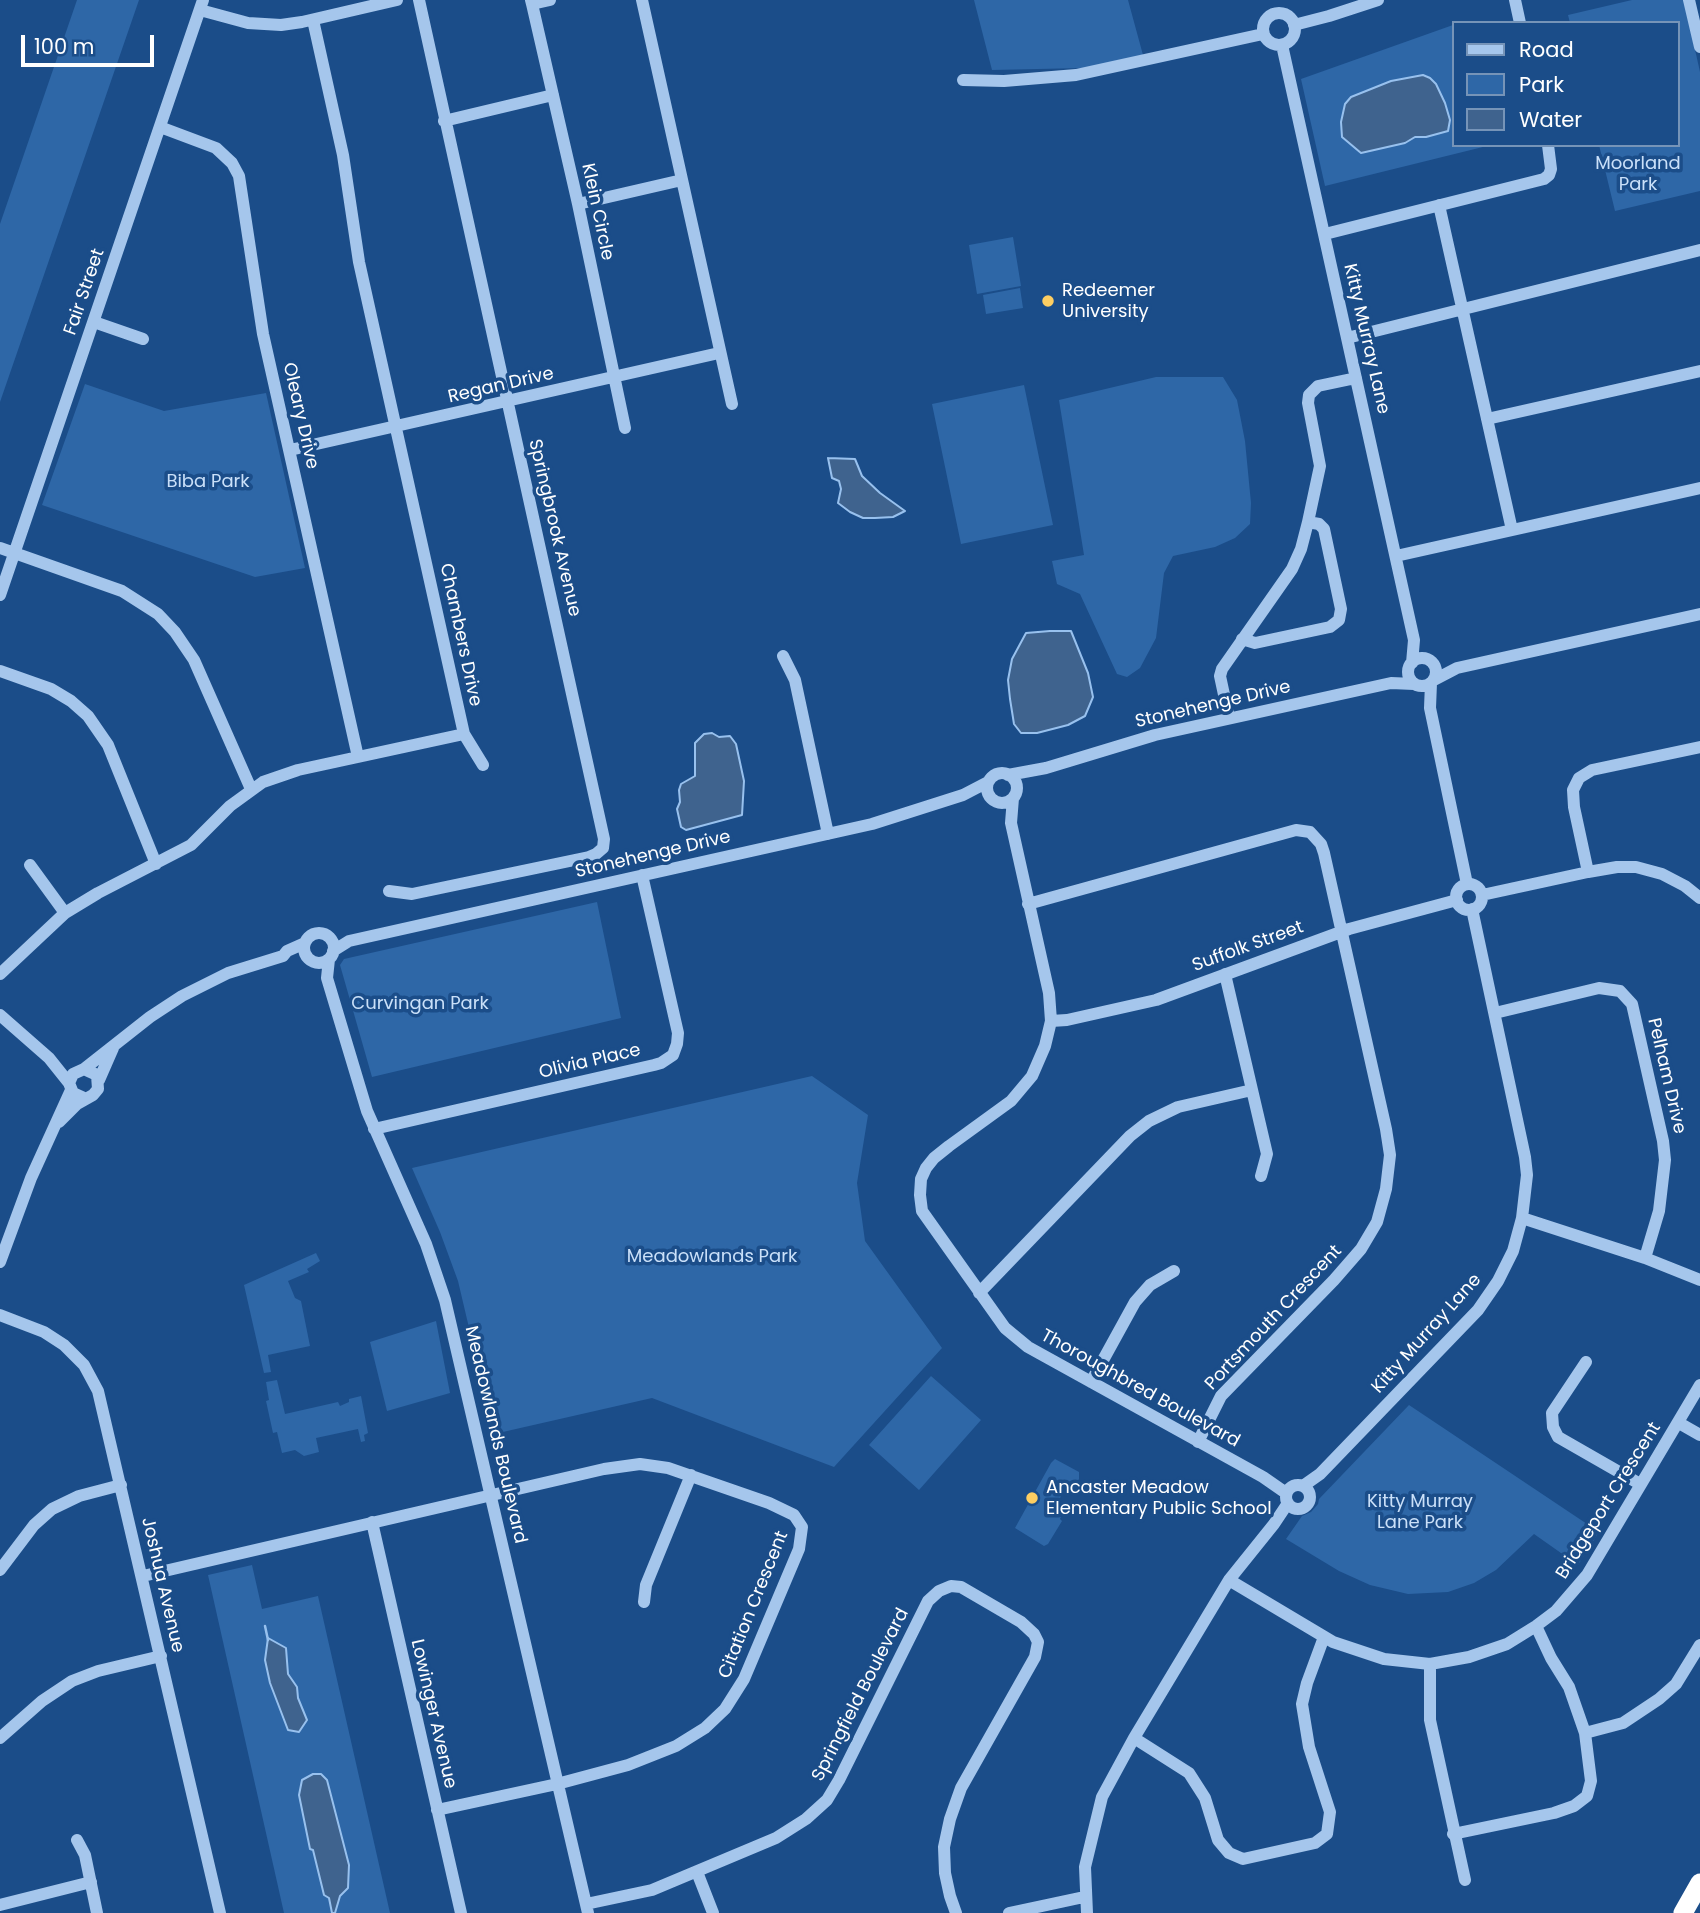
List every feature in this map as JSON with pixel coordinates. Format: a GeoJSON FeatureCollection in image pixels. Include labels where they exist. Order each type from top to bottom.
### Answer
{"type":"FeatureCollection","features":[{"type":"Feature","properties":{"kind":"highway"},"geometry":{"type":"LineString","coordinates":[[1683,1913],[1700,1883]]}},
{"type":"Feature","properties":{"kind":"street"},"geometry":{"type":"LineString","coordinates":[[201,5],[261,24],[281,25],[397,0]]}},
{"type":"Feature","properties":{"kind":"street","name":"Springbrook Avenue"},"geometry":{"type":"LineString","coordinates":[[389,891],[412,894],[589,857],[596,855],[603,848],[603,828],[419,0]]}},
{"type":"Feature","properties":{"kind":"street","name":"Klein Circle"},"geometry":{"type":"LineString","coordinates":[[550,0],[531,2],[578,204],[625,428]]}},
{"type":"Feature","properties":{"kind":"street"},"geometry":{"type":"LineString","coordinates":[[642,0],[732,404]]}},
{"type":"Feature","properties":{"kind":"street"},"geometry":{"type":"LineString","coordinates":[[1272,0],[1275,13]]}},
{"type":"Feature","properties":{"kind":"street"},"geometry":{"type":"LineString","coordinates":[[1294,25],[1377,0]]}},
{"type":"Feature","properties":{"kind":"street"},"geometry":{"type":"LineString","coordinates":[[1515,0],[1520,21]]}},
{"type":"Feature","properties":{"kind":"street"},"geometry":{"type":"LineString","coordinates":[[1689,0],[1700,47]]}},
{"type":"Feature","properties":{"kind":"street","name":"Fair Street"},"geometry":{"type":"LineString","coordinates":[[0,595],[201,5]]}},
{"type":"Feature","properties":{"kind":"street"},"geometry":{"type":"LineString","coordinates":[[1275,13],[1285,14],[1294,25],[1294,35],[1282,45],[1272,44],[1263,34],[1264,23],[1275,13]]}},
{"type":"Feature","properties":{"kind":"street","name":"Chambers Drive"},"geometry":{"type":"LineString","coordinates":[[0,974],[65,913],[191,845],[251,789],[286,773],[464,734],[358,256],[343,155],[313,20]]}},
{"type":"Feature","properties":{"kind":"street"},"geometry":{"type":"LineString","coordinates":[[963,80],[1004,81],[1076,75],[1263,34]]}},
{"type":"Feature","properties":{"kind":"street","name":"Kitty Murray Lane"},"geometry":{"type":"LineString","coordinates":[[1282,45],[1415,640],[1429,661]]}},
{"type":"Feature","properties":{"kind":"street"},"geometry":{"type":"LineString","coordinates":[[444,121],[553,95]]}},
{"type":"Feature","properties":{"kind":"street","name":"Oleary Drive"},"geometry":{"type":"LineString","coordinates":[[160,127],[216,148],[228,159],[239,176],[258,309],[358,757]]}},
{"type":"Feature","properties":{"kind":"street"},"geometry":{"type":"LineString","coordinates":[[1325,234],[1544,179],[1551,169],[1548,147]]}},
{"type":"Feature","properties":{"kind":"street"},"geometry":{"type":"LineString","coordinates":[[578,204],[682,180]]}},
{"type":"Feature","properties":{"kind":"street"},"geometry":{"type":"LineString","coordinates":[[1439,205],[1512,530]]}},
{"type":"Feature","properties":{"kind":"street"},"geometry":{"type":"LineString","coordinates":[[1347,338],[1700,250]]}},
{"type":"Feature","properties":{"kind":"street"},"geometry":{"type":"LineString","coordinates":[[94,323],[144,339]]}},
{"type":"Feature","properties":{"kind":"street","name":"Regan Drive"},"geometry":{"type":"LineString","coordinates":[[290,450],[719,353]]}},
{"type":"Feature","properties":{"kind":"street"},"geometry":{"type":"LineString","coordinates":[[1487,419],[1700,371]]}},
{"type":"Feature","properties":{"kind":"street"},"geometry":{"type":"LineString","coordinates":[[1229,718],[1220,676],[1224,665],[1292,569],[1308,522],[1320,466],[1308,395],[1318,386],[1356,378]]}},
{"type":"Feature","properties":{"kind":"street"},"geometry":{"type":"LineString","coordinates":[[1396,556],[1700,488]]}},
{"type":"Feature","properties":{"kind":"street"},"geometry":{"type":"LineString","coordinates":[[1242,639],[1255,643],[1330,627],[1339,620],[1341,609],[1324,529],[1319,524],[1308,522]]}},
{"type":"Feature","properties":{"kind":"street"},"geometry":{"type":"LineString","coordinates":[[0,548],[122,591],[148,606],[168,623],[194,660],[251,789]]}},
{"type":"Feature","properties":{"kind":"street"},"geometry":{"type":"LineString","coordinates":[[1424,683],[1457,668],[1700,614]]}},
{"type":"Feature","properties":{"kind":"street","name":"Kitty Murray Lane"},"geometry":{"type":"LineString","coordinates":[[1410,665],[1415,640]]}},
{"type":"Feature","properties":{"kind":"street"},"geometry":{"type":"LineString","coordinates":[[783,656],[795,680],[828,834]]}},
{"type":"Feature","properties":{"kind":"street"},"geometry":{"type":"LineString","coordinates":[[1457,668],[1419,659],[1410,665],[1408,675],[1424,683],[1467,884]]}},
{"type":"Feature","properties":{"kind":"street"},"geometry":{"type":"LineString","coordinates":[[1424,683],[1436,672],[1429,661]]}},
{"type":"Feature","properties":{"kind":"street","name":"Stonehenge Drive"},"geometry":{"type":"LineString","coordinates":[[1391,683],[1410,665]]}},
{"type":"Feature","properties":{"kind":"street"},"geometry":{"type":"LineString","coordinates":[[0,671],[61,694],[80,708],[93,723],[108,745],[156,864]]}},
{"type":"Feature","properties":{"kind":"street","name":"Stonehenge Drive"},"geometry":{"type":"LineString","coordinates":[[1008,775],[1046,768],[1155,734],[1391,683],[1424,683]]}},
{"type":"Feature","properties":{"kind":"street"},"geometry":{"type":"LineString","coordinates":[[464,734],[483,765]]}},
{"type":"Feature","properties":{"kind":"street"},"geometry":{"type":"LineString","coordinates":[[1588,872],[1574,807],[1573,790],[1579,778],[1592,770],[1700,747]]}},
{"type":"Feature","properties":{"kind":"street","name":"Stonehenge Drive"},"geometry":{"type":"LineString","coordinates":[[1015,794],[1046,768]]}},
{"type":"Feature","properties":{"kind":"street"},"geometry":{"type":"LineString","coordinates":[[999,774],[1008,775],[1015,781],[1015,794],[1006,803],[994,801],[987,791],[988,782],[999,774]]}},
{"type":"Feature","properties":{"kind":"street","name":"Stonehenge Drive"},"geometry":{"type":"LineString","coordinates":[[329,937],[349,941],[881,822],[963,795],[988,782]]}},
{"type":"Feature","properties":{"kind":"street","name":"Thoroughbred Boulevard"},"geometry":{"type":"LineString","coordinates":[[1015,794],[1011,823],[1049,993],[1051,1021],[1045,1046],[1032,1076],[1011,1101],[934,1158],[922,1179],[922,1211],[1005,1328],[1028,1348],[1295,1495]]}},
{"type":"Feature","properties":{"kind":"street","name":"Stonehenge Drive"},"geometry":{"type":"LineString","coordinates":[[963,795],[994,801]]}},
{"type":"Feature","properties":{"kind":"street","name":"Thoroughbred Boulevard"},"geometry":{"type":"LineString","coordinates":[[994,801],[1011,823]]}},
{"type":"Feature","properties":{"kind":"street","name":"Portsmouth Crescent"},"geometry":{"type":"LineString","coordinates":[[1028,904],[1296,830],[1310,832],[1321,844],[1390,1155],[1386,1189],[1377,1222],[1361,1249],[1221,1396],[1198,1442]]}},
{"type":"Feature","properties":{"kind":"street"},"geometry":{"type":"LineString","coordinates":[[30,865],[65,913]]}},
{"type":"Feature","properties":{"kind":"street"},"geometry":{"type":"LineString","coordinates":[[1482,895],[1588,872],[1636,867],[1662,874],[1685,886],[1700,898]]}},
{"type":"Feature","properties":{"kind":"street","name":"Olivia Place"},"geometry":{"type":"LineString","coordinates":[[374,1129],[654,1065],[673,1055],[678,1033],[642,875]]}},
{"type":"Feature","properties":{"kind":"street"},"geometry":{"type":"LineString","coordinates":[[1467,884],[1475,886],[1482,895],[1481,902],[1472,909],[1464,909],[1457,900],[1460,888],[1467,884]]}},
{"type":"Feature","properties":{"kind":"street","name":"Suffolk Street"},"geometry":{"type":"LineString","coordinates":[[1051,1021],[1068,1020],[1156,1000],[1341,932],[1457,900]]}},
{"type":"Feature","properties":{"kind":"street","name":"Kitty Murray Lane"},"geometry":{"type":"LineString","coordinates":[[1087,1913],[1084,1867],[1102,1797],[1134,1738],[1229,1580],[1295,1495],[1320,1474],[1478,1310],[1498,1281],[1513,1251],[1522,1218],[1527,1175],[1525,1157],[1472,909]]}},
{"type":"Feature","properties":{"kind":"street"},"geometry":{"type":"LineString","coordinates":[[0,1262],[31,1178],[56,1124],[73,1074],[113,1048],[160,1010],[197,988],[244,967],[283,956],[311,960],[331,955],[329,937],[315,933],[305,943],[287,951],[283,956]]}},
{"type":"Feature","properties":{"kind":"street","name":"Stonehenge Drive"},"geometry":{"type":"LineString","coordinates":[[331,955],[349,941]]}},
{"type":"Feature","properties":{"kind":"street"},"geometry":{"type":"LineString","coordinates":[[305,943],[304,951],[311,960]]}},
{"type":"Feature","properties":{"kind":"street","name":"Meadowlands Boulevard"},"geometry":{"type":"LineString","coordinates":[[331,955],[327,978],[347,1050],[374,1129],[438,1275],[464,1372],[587,1909]]}},
{"type":"Feature","properties":{"kind":"street","name":"Meadowlands Boulevard"},"geometry":{"type":"LineString","coordinates":[[311,960],[327,978]]}},
{"type":"Feature","properties":{"kind":"street"},"geometry":{"type":"LineString","coordinates":[[1226,974],[1267,1154],[1261,1176]]}},
{"type":"Feature","properties":{"kind":"street","name":"Pelham Drive"},"geometry":{"type":"LineString","coordinates":[[1495,1013],[1600,988],[1620,991],[1632,1004],[1665,1160],[1659,1211],[1646,1258]]}},
{"type":"Feature","properties":{"kind":"street"},"geometry":{"type":"LineString","coordinates":[[0,1015],[49,1058],[76,1096],[84,1098]]}},
{"type":"Feature","properties":{"kind":"street"},"geometry":{"type":"LineString","coordinates":[[56,1124],[84,1098],[95,1093],[113,1048]]}},
{"type":"Feature","properties":{"kind":"street"},"geometry":{"type":"LineString","coordinates":[[49,1058],[93,1072],[99,1080]]}},
{"type":"Feature","properties":{"kind":"street"},"geometry":{"type":"LineString","coordinates":[[979,1293],[1130,1136],[1149,1121],[1178,1107],[1252,1090]]}},
{"type":"Feature","properties":{"kind":"street"},"geometry":{"type":"LineString","coordinates":[[1522,1218],[1646,1258],[1700,1280]]}},
{"type":"Feature","properties":{"kind":"street"},"geometry":{"type":"LineString","coordinates":[[1091,1382],[1135,1302],[1150,1285],[1174,1271]]}},
{"type":"Feature","properties":{"kind":"street","name":"Joshua Avenue"},"geometry":{"type":"LineString","coordinates":[[0,1315],[50,1335],[70,1350],[95,1382],[143,1576],[220,1913]]}},
{"type":"Feature","properties":{"kind":"street"},"geometry":{"type":"LineString","coordinates":[[1586,1362],[1552,1413],[1553,1427],[1558,1437],[1640,1484]]}},
{"type":"Feature","properties":{"kind":"street","name":"Bridgeport Crescent"},"geometry":{"type":"LineString","coordinates":[[1229,1580],[1324,1637],[1384,1659],[1430,1664],[1469,1657],[1507,1644],[1556,1611],[1587,1575],[1700,1385]]}},
{"type":"Feature","properties":{"kind":"street"},"geometry":{"type":"LineString","coordinates":[[1679,1423],[1700,1435]]}},
{"type":"Feature","properties":{"kind":"street","name":"Citation Crescent"},"geometry":{"type":"LineString","coordinates":[[143,1576],[604,1469],[639,1464],[691,1475],[769,1503],[794,1515],[802,1527],[799,1549],[744,1679],[725,1709],[705,1728],[676,1746],[628,1765],[557,1784]]}},
{"type":"Feature","properties":{"kind":"street"},"geometry":{"type":"LineString","coordinates":[[644,1602],[646,1585],[691,1475]]}},
{"type":"Feature","properties":{"kind":"street"},"geometry":{"type":"LineString","coordinates":[[0,1570],[34,1525],[52,1509],[79,1496],[121,1485]]}},
{"type":"Feature","properties":{"kind":"street","name":"Lowinger Avenue"},"geometry":{"type":"LineString","coordinates":[[372,1522],[461,1913]]}},
{"type":"Feature","properties":{"kind":"street","name":"Springfield Boulevard"},"geometry":{"type":"LineString","coordinates":[[587,1909],[652,1890],[697,1872],[776,1838],[806,1819],[827,1800],[839,1780],[928,1601],[939,1591],[951,1586],[961,1587],[1021,1622],[1034,1634],[1038,1642],[1035,1657],[961,1788],[950,1819],[944,1847],[945,1873],[956,1913]]}},
{"type":"Feature","properties":{"kind":"street"},"geometry":{"type":"LineString","coordinates":[[1453,1834],[1554,1812],[1574,1806],[1587,1796],[1591,1781],[1585,1733],[1569,1687],[1536,1626]]}},
{"type":"Feature","properties":{"kind":"street"},"geometry":{"type":"LineString","coordinates":[[1134,1738],[1189,1773],[1205,1798],[1219,1840],[1229,1853],[1243,1859],[1315,1843],[1327,1834],[1330,1812],[1309,1747],[1302,1704],[1324,1637]]}},
{"type":"Feature","properties":{"kind":"street"},"geometry":{"type":"LineString","coordinates":[[1585,1733],[1623,1723],[1660,1699],[1676,1684],[1700,1645]]}},
{"type":"Feature","properties":{"kind":"street"},"geometry":{"type":"LineString","coordinates":[[0,1738],[42,1701],[72,1681],[97,1671],[161,1656]]}},
{"type":"Feature","properties":{"kind":"street"},"geometry":{"type":"LineString","coordinates":[[1430,1664],[1430,1720],[1465,1880]]}},
{"type":"Feature","properties":{"kind":"street"},"geometry":{"type":"LineString","coordinates":[[437,1810],[557,1784]]}},
{"type":"Feature","properties":{"kind":"street"},"geometry":{"type":"LineString","coordinates":[[77,1840],[85,1855],[97,1913]]}},
{"type":"Feature","properties":{"kind":"street"},"geometry":{"type":"LineString","coordinates":[[697,1872],[713,1913]]}},
{"type":"Feature","properties":{"kind":"street"},"geometry":{"type":"LineString","coordinates":[[0,1905],[90,1882]]}},
{"type":"Feature","properties":{"kind":"street"},"geometry":{"type":"LineString","coordinates":[[1009,1913],[1084,1896]]}},
{"type":"Feature","properties":{"kind":"green space"},"geometry":{"type":"Polygon","coordinates":[[[77,0],[139,0],[0,402],[0,224],[77,0]]]}},
{"type":"Feature","properties":{"kind":"green space"},"geometry":{"type":"Polygon","coordinates":[[[974,0],[1128,0],[1143,55],[1084,68],[992,70],[974,0]]]}},
{"type":"Feature","properties":{"kind":"green space","name":"Moorland Park"},"geometry":{"type":"Polygon","coordinates":[[[1632,0],[1684,0],[1700,72],[1700,191],[1615,211],[1599,147],[1679,147],[1679,21],[1570,21],[1568,15],[1632,0]]]}},
{"type":"Feature","properties":{"kind":"green space"},"geometry":{"type":"Polygon","coordinates":[[[1452,25],[1452,147],[1483,147],[1325,186],[1301,79],[1452,25]]]}},
{"type":"Feature","properties":{"kind":"green space"},"geometry":{"type":"Polygon","coordinates":[[[1013,237],[1021,286],[977,294],[969,245],[1013,237]]]}},
{"type":"Feature","properties":{"kind":"green space"},"geometry":{"type":"Polygon","coordinates":[[[1020,288],[1023,308],[986,314],[983,295],[1020,288]]]}},
{"type":"Feature","properties":{"kind":"green space"},"geometry":{"type":"Polygon","coordinates":[[[1156,377],[1223,377],[1237,400],[1245,441],[1251,503],[1250,524],[1235,538],[1215,547],[1173,556],[1164,573],[1156,638],[1140,668],[1127,677],[1117,674],[1080,594],[1057,584],[1052,561],[1084,555],[1059,400],[1156,377]]]}},
{"type":"Feature","properties":{"kind":"green space","name":"Biba Park"},"geometry":{"type":"Polygon","coordinates":[[[85,384],[164,411],[266,393],[305,568],[255,577],[42,505],[85,384]]]}},
{"type":"Feature","properties":{"kind":"green space"},"geometry":{"type":"Polygon","coordinates":[[[1024,385],[1053,525],[961,544],[932,404],[1024,385]]]}},
{"type":"Feature","properties":{"kind":"green space","name":"Curvingan Park"},"geometry":{"type":"Polygon","coordinates":[[[597,902],[621,1018],[372,1077],[340,965],[344,959],[597,902]]]}},
{"type":"Feature","properties":{"kind":"green space","name":"Meadowlands Park"},"geometry":{"type":"Polygon","coordinates":[[[812,1076],[868,1115],[857,1183],[865,1241],[942,1348],[834,1467],[652,1398],[494,1434],[458,1281],[412,1168],[812,1076]]]}},
{"type":"Feature","properties":{"kind":"green space"},"geometry":{"type":"Polygon","coordinates":[[[316,1253],[320,1261],[307,1269],[309,1272],[288,1281],[295,1298],[301,1301],[310,1346],[268,1355],[271,1372],[264,1373],[244,1285],[316,1253]]]}},
{"type":"Feature","properties":{"kind":"green space"},"geometry":{"type":"Polygon","coordinates":[[[436,1321],[450,1393],[387,1411],[370,1342],[436,1321]]]}},
{"type":"Feature","properties":{"kind":"green space"},"geometry":{"type":"Polygon","coordinates":[[[931,1376],[981,1420],[919,1490],[869,1445],[931,1376]]]}},
{"type":"Feature","properties":{"kind":"green space"},"geometry":{"type":"Polygon","coordinates":[[[277,1380],[285,1414],[338,1402],[340,1406],[349,1402],[349,1399],[361,1396],[368,1433],[364,1435],[365,1441],[361,1442],[358,1429],[316,1438],[319,1452],[304,1456],[295,1450],[282,1453],[277,1432],[273,1433],[266,1401],[269,1400],[266,1382],[277,1380]]]}},
{"type":"Feature","properties":{"kind":"green space","name":"Kitty Murray Lane Park"},"geometry":{"type":"Polygon","coordinates":[[[1409,1405],[1599,1532],[1578,1565],[1534,1534],[1496,1570],[1474,1583],[1448,1592],[1408,1594],[1370,1585],[1339,1571],[1286,1539],[1302,1516],[1311,1512],[1319,1499],[1409,1405]]]}},
{"type":"Feature","properties":{"kind":"green space"},"geometry":{"type":"Polygon","coordinates":[[[1055,1459],[1079,1472],[1079,1479],[1075,1485],[1069,1483],[1054,1508],[1062,1514],[1062,1521],[1044,1546],[1015,1528],[1055,1459]]]}},
{"type":"Feature","properties":{"kind":"green space"},"geometry":{"type":"Polygon","coordinates":[[[252,1565],[262,1609],[318,1596],[390,1913],[284,1913],[208,1575],[252,1565]]]}},
{"type":"Feature","properties":{"kind":"water"},"geometry":{"type":"Polygon","coordinates":[[[1423,75],[1436,84],[1445,103],[1450,120],[1448,131],[1415,137],[1405,143],[1361,153],[1342,137],[1341,122],[1345,104],[1351,97],[1391,81],[1423,75]]]}},
{"type":"Feature","properties":{"kind":"water"},"geometry":{"type":"Polygon","coordinates":[[[828,458],[855,459],[862,476],[905,511],[893,517],[875,518],[863,518],[850,512],[838,503],[841,489],[839,481],[832,478],[828,458]]]}},
{"type":"Feature","properties":{"kind":"water"},"geometry":{"type":"Polygon","coordinates":[[[1071,631],[1088,673],[1093,697],[1085,716],[1068,725],[1037,733],[1021,733],[1014,724],[1010,699],[1008,680],[1012,659],[1026,633],[1071,631]]]}},
{"type":"Feature","properties":{"kind":"water"},"geometry":{"type":"Polygon","coordinates":[[[712,733],[719,737],[730,736],[736,744],[744,781],[742,815],[686,830],[681,827],[677,809],[680,802],[679,790],[681,784],[695,776],[695,743],[704,734],[712,733]]]}},
{"type":"Feature","properties":{"kind":"water"},"geometry":{"type":"Polygon","coordinates":[[[268,1638],[286,1648],[288,1674],[297,1687],[298,1698],[307,1720],[299,1732],[288,1730],[270,1683],[265,1660],[268,1638]]]}},
{"type":"Feature","properties":{"kind":"water"},"geometry":{"type":"Polygon","coordinates":[[[313,1774],[321,1774],[327,1780],[349,1865],[348,1888],[340,1896],[335,1913],[332,1913],[329,1898],[324,1895],[313,1850],[310,1849],[299,1795],[302,1780],[313,1774]]]}},
{"type":"Feature","properties":{"kind":"waterway"},"geometry":{"type":"LineString","coordinates":[[265,1626],[268,1640]]}},
{"type":"Feature","properties":{"kind":"place","name":"Redeemer University"},"geometry":{"type":"Point","coordinates":[1048,301]}},
{"type":"Feature","properties":{"kind":"place","name":"Ancaster Meadow Elementary Public School"},"geometry":{"type":"Point","coordinates":[1032,1498]}}]}
